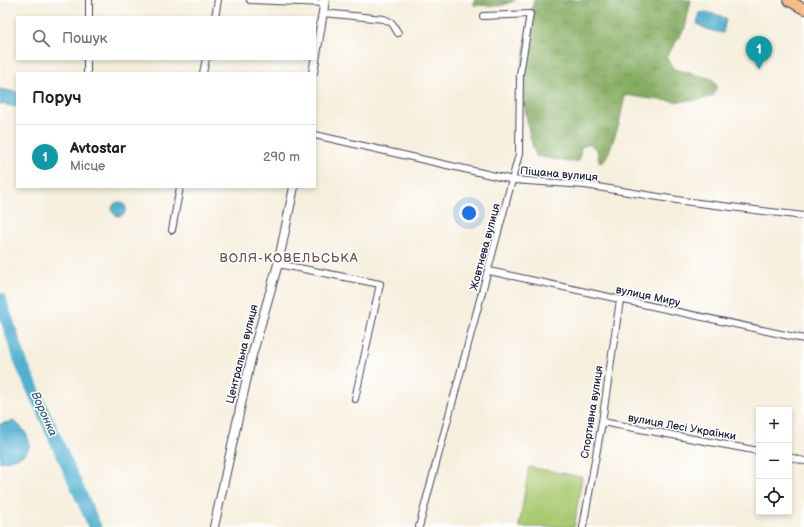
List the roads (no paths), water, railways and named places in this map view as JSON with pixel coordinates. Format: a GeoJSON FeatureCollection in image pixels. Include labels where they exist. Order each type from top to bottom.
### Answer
{"type":"FeatureCollection","features":[{"type":"Feature","properties":{"kind":"highway"},"geometry":{"type":"LineString","coordinates":[[788,0],[804,9]]}},
{"type":"Feature","properties":{"kind":"street"},"geometry":{"type":"LineString","coordinates":[[89,0],[89,16]]}},
{"type":"Feature","properties":{"kind":"street"},"geometry":{"type":"LineString","coordinates":[[215,16],[218,0]]}},
{"type":"Feature","properties":{"kind":"street"},"geometry":{"type":"LineString","coordinates":[[250,0],[325,2],[316,55]]}},
{"type":"Feature","properties":{"kind":"street"},"geometry":{"type":"LineString","coordinates":[[323,13],[384,19],[392,23],[398,33]]}},
{"type":"Feature","properties":{"kind":"street","name":"Жовтнева вулиця"},"geometry":{"type":"LineString","coordinates":[[420,527],[513,180],[520,143],[520,74],[530,14],[483,16]]}},
{"type":"Feature","properties":{"kind":"street"},"geometry":{"type":"LineString","coordinates":[[87,60],[87,72]]}},
{"type":"Feature","properties":{"kind":"street"},"geometry":{"type":"LineString","coordinates":[[203,72],[206,60]]}},
{"type":"Feature","properties":{"kind":"street"},"geometry":{"type":"LineString","coordinates":[[313,72],[315,60]]}},
{"type":"Feature","properties":{"kind":"street","name":"Піщана вулиця"},"geometry":{"type":"LineString","coordinates":[[316,135],[513,180],[585,185],[683,201],[804,216]]}},
{"type":"Feature","properties":{"kind":"street"},"geometry":{"type":"LineString","coordinates":[[172,230],[180,188]]}},
{"type":"Feature","properties":{"kind":"street","name":"Центральна вулиця"},"geometry":{"type":"LineString","coordinates":[[214,527],[251,359],[278,264],[294,188]]}},
{"type":"Feature","properties":{"kind":"street"},"geometry":{"type":"LineString","coordinates":[[278,264],[380,284],[355,399]]}},
{"type":"Feature","properties":{"kind":"street","name":"вулиця Миру"},"geometry":{"type":"LineString","coordinates":[[489,271],[804,339]]}},
{"type":"Feature","properties":{"kind":"street","name":"Спортивна вулиця"},"geometry":{"type":"LineString","coordinates":[[583,527],[602,422],[620,300]]}},
{"type":"Feature","properties":{"kind":"street","name":"вулиця Лесі Українки"},"geometry":{"type":"LineString","coordinates":[[602,422],[756,450]]}},
{"type":"Feature","properties":{"kind":"street"},"geometry":{"type":"LineString","coordinates":[[792,458],[804,461]]}},
{"type":"Feature","properties":{"kind":"water"},"geometry":{"type":"Polygon","coordinates":[[[706,12],[726,19],[723,33],[709,30],[697,24],[700,13],[706,12]]]}},
{"type":"Feature","properties":{"kind":"water"},"geometry":{"type":"Polygon","coordinates":[[[0,89],[16,92],[16,107],[0,104],[0,89]]]}},
{"type":"Feature","properties":{"kind":"water"},"geometry":{"type":"Polygon","coordinates":[[[116,202],[122,202],[126,206],[126,212],[122,216],[116,216],[112,212],[112,206],[116,202]]]}},
{"type":"Feature","properties":{"kind":"water"},"geometry":{"type":"Polygon","coordinates":[[[13,421],[21,427],[27,436],[29,441],[28,450],[22,456],[0,462],[0,424],[13,421]]]}},
{"type":"Feature","properties":{"kind":"waterway","name":"Воронка"},"geometry":{"type":"LineString","coordinates":[[0,299],[22,365],[95,527]]}},
{"type":"Feature","properties":{"kind":"place","name":"Avtostar"},"geometry":{"type":"Point","coordinates":[759,69]}},
{"type":"Feature","properties":{"kind":"district","name":"ВОЛЯ-КОВЕЛЬСЬКА"},"geometry":{"type":"Point","coordinates":[289,258]}}]}
